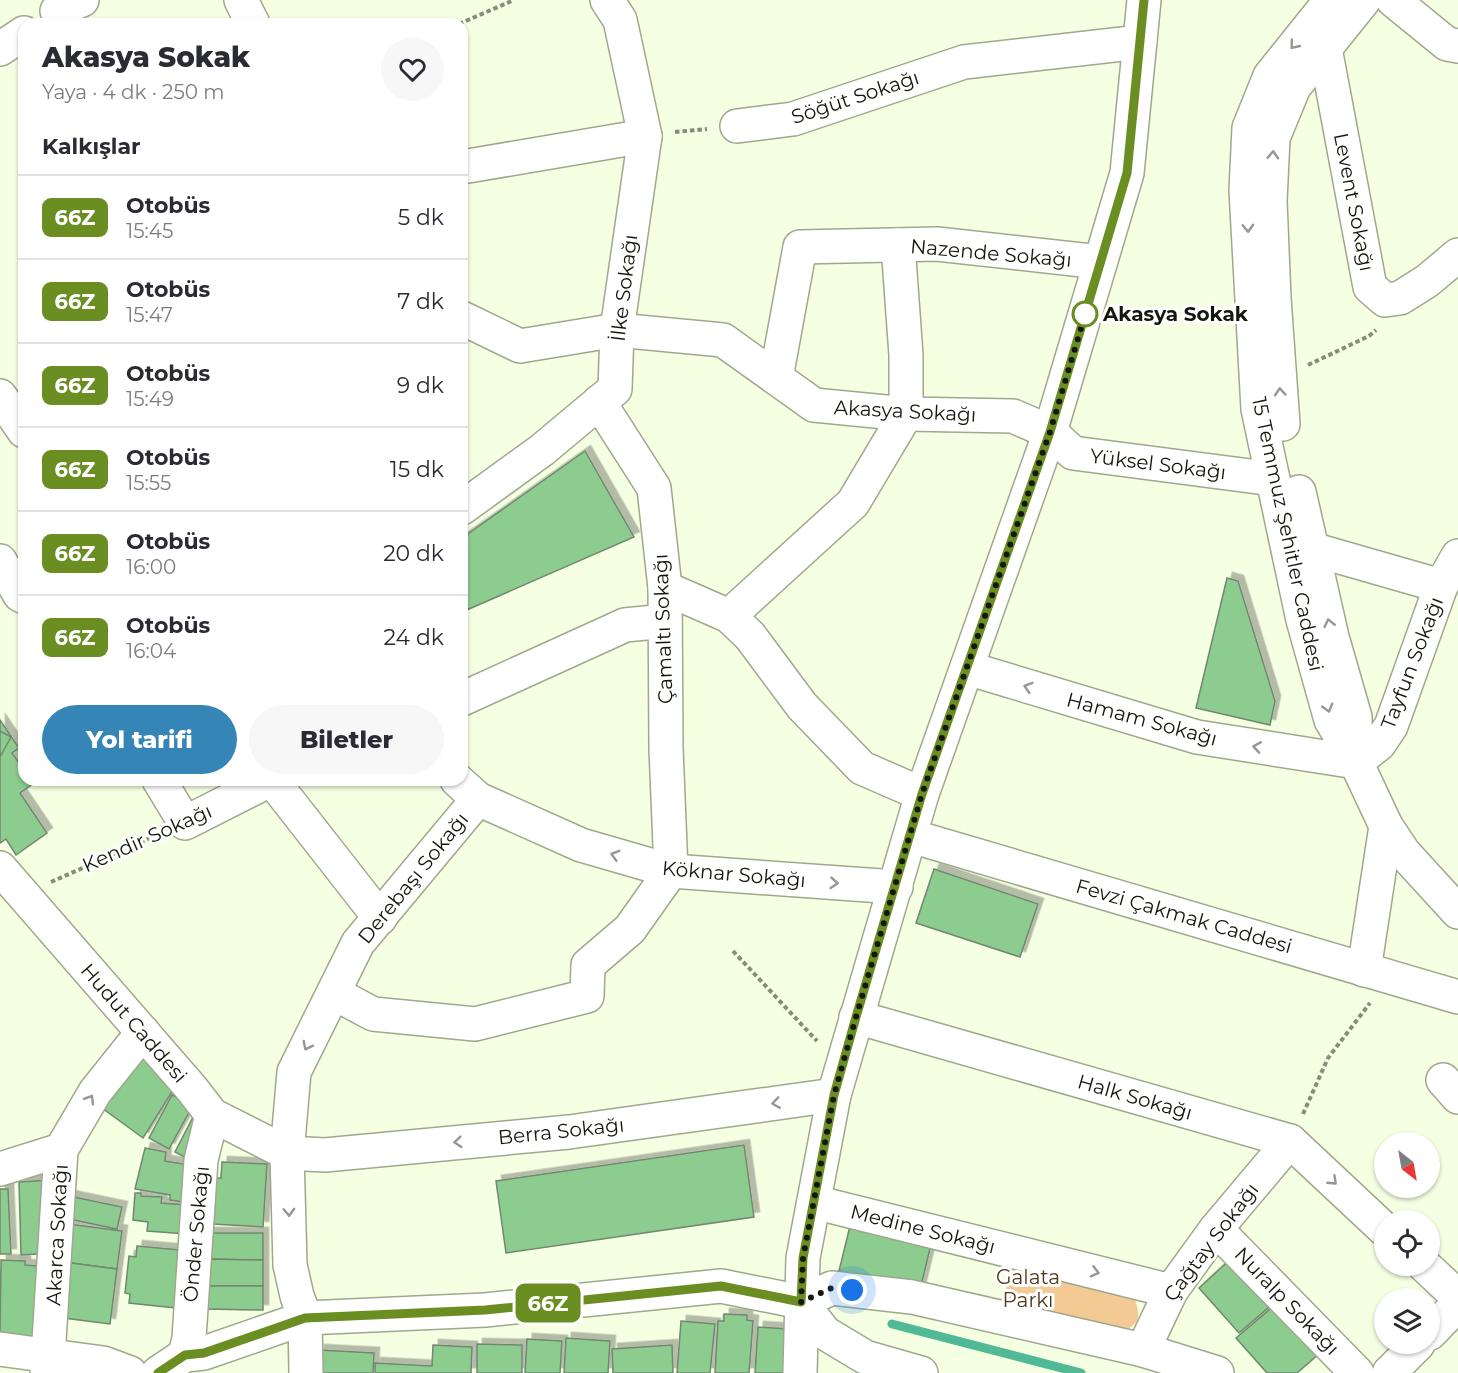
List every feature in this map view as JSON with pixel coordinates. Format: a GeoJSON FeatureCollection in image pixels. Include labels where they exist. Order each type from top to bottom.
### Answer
{"type":"FeatureCollection","features":[{"type":"Feature","properties":{"kind":"street"},"geometry":{"type":"LineString","coordinates":[[241,0],[250,18]]}},
{"type":"Feature","properties":{"kind":"street","name":"İlke Sokağı"},"geometry":{"type":"LineString","coordinates":[[468,504],[542,450],[615,389],[617,330],[645,136],[620,20],[607,0]]}},
{"type":"Feature","properties":{"kind":"street"},"geometry":{"type":"LineString","coordinates":[[800,1373],[803,1258],[838,1082],[922,794],[1050,432],[1127,173],[1144,0]]}},
{"type":"Feature","properties":{"kind":"street","name":"15 Temmuz Şehitler Caddesi"},"geometry":{"type":"LineString","coordinates":[[1331,0],[1270,76],[1249,128],[1246,190],[1258,409],[1303,620],[1331,720],[1356,762],[1386,826],[1404,853],[1458,912]]}},
{"type":"Feature","properties":{"kind":"street","name":"15 Temmuz Şehitler Caddesi"},"geometry":{"type":"LineString","coordinates":[[1356,762],[1355,717],[1332,637],[1282,419],[1270,201],[1273,138],[1294,87],[1364,0]]}},
{"type":"Feature","properties":{"kind":"street"},"geometry":{"type":"LineString","coordinates":[[1393,0],[1447,44],[1458,46]]}},
{"type":"Feature","properties":{"kind":"street"},"geometry":{"type":"LineString","coordinates":[[0,49],[18,37]]}},
{"type":"Feature","properties":{"kind":"street","name":"Söğüt Sokağı"},"geometry":{"type":"LineString","coordinates":[[737,126],[793,119],[964,62],[1140,42]]}},
{"type":"Feature","properties":{"kind":"street","name":"Levent Sokağı"},"geometry":{"type":"LineString","coordinates":[[1325,48],[1370,287],[1384,300],[1400,298],[1427,281],[1458,255]]}},
{"type":"Feature","properties":{"kind":"street"},"geometry":{"type":"LineString","coordinates":[[468,165],[645,136]]}},
{"type":"Feature","properties":{"kind":"street","name":"Nazende Sokağı"},"geometry":{"type":"LineString","coordinates":[[776,378],[800,247],[937,244],[1100,262]]}},
{"type":"Feature","properties":{"kind":"street"},"geometry":{"type":"LineString","coordinates":[[729,616],[854,503],[906,414],[906,355],[898,245]]}},
{"type":"Feature","properties":{"kind":"street","name":"Akasya Sokağı"},"geometry":{"type":"LineString","coordinates":[[468,321],[520,346],[617,330],[723,340],[814,405],[906,414],[1013,416],[1050,432]]}},
{"type":"Feature","properties":{"kind":"street"},"geometry":{"type":"LineString","coordinates":[[0,396],[18,422]]}},
{"type":"Feature","properties":{"kind":"street","name":"Çamaltı Sokağı"},"geometry":{"type":"LineString","coordinates":[[599,402],[654,488],[665,588],[666,748],[671,871]]}},
{"type":"Feature","properties":{"kind":"street","name":"Yüksel Sokağı"},"geometry":{"type":"LineString","coordinates":[[1050,432],[1073,453],[1273,479]]}},
{"type":"Feature","properties":{"kind":"street"},"geometry":{"type":"LineString","coordinates":[[1312,549],[1441,586]]}},
{"type":"Feature","properties":{"kind":"street","name":"Tayfun Sokağı"},"geometry":{"type":"LineString","coordinates":[[1356,762],[1379,744],[1391,726],[1441,586],[1458,556]]}},
{"type":"Feature","properties":{"kind":"street"},"geometry":{"type":"LineString","coordinates":[[0,561],[18,592]]}},
{"type":"Feature","properties":{"kind":"street"},"geometry":{"type":"LineString","coordinates":[[665,588],[729,616],[750,636],[802,706],[862,768],[922,794]]}},
{"type":"Feature","properties":{"kind":"street"},"geometry":{"type":"LineString","coordinates":[[468,696],[625,624],[665,621]]}},
{"type":"Feature","properties":{"kind":"street","name":"Hamam Sokağı"},"geometry":{"type":"LineString","coordinates":[[967,668],[1197,737],[1356,762]]}},
{"type":"Feature","properties":{"kind":"street"},"geometry":{"type":"LineString","coordinates":[[163,786],[185,823]]}},
{"type":"Feature","properties":{"kind":"street","name":"Kendir Sokağı"},"geometry":{"type":"LineString","coordinates":[[185,823],[259,786]]}},
{"type":"Feature","properties":{"kind":"street"},"geometry":{"type":"LineString","coordinates":[[276,786],[380,918]]}},
{"type":"Feature","properties":{"kind":"street","name":"Köknar Sokağı"},"geometry":{"type":"LineString","coordinates":[[467,790],[581,845],[671,871],[896,887]]}},
{"type":"Feature","properties":{"kind":"street","name":"Derebaşı Sokağı"},"geometry":{"type":"LineString","coordinates":[[306,1373],[305,1318],[290,1265],[287,1154],[294,1071],[358,943],[380,918],[467,790]]}},
{"type":"Feature","properties":{"kind":"street"},"geometry":{"type":"LineString","coordinates":[[1377,973],[1386,826]]}},
{"type":"Feature","properties":{"kind":"street","name":"Fevzi Çakmak Caddesi"},"geometry":{"type":"LineString","coordinates":[[911,836],[1458,997]]}},
{"type":"Feature","properties":{"kind":"street"},"geometry":{"type":"LineString","coordinates":[[334,993],[373,1014],[475,1024],[587,996],[588,965],[630,929],[671,871]]}},
{"type":"Feature","properties":{"kind":"street","name":"Hudut Caddesi"},"geometry":{"type":"LineString","coordinates":[[8,883],[143,1032],[212,1114],[287,1154]]}},
{"type":"Feature","properties":{"kind":"street","name":"Halk Sokağı"},"geometry":{"type":"LineString","coordinates":[[856,1017],[1290,1141],[1374,1220]]}},
{"type":"Feature","properties":{"kind":"street","name":"Akarca Sokağı"},"geometry":{"type":"LineString","coordinates":[[49,1364],[61,1150],[94,1092],[143,1032]]}},
{"type":"Feature","properties":{"kind":"street","name":"Berra Sokağı"},"geometry":{"type":"LineString","coordinates":[[287,1154],[325,1155],[569,1132],[838,1082]]}},
{"type":"Feature","properties":{"kind":"street","name":"Önder Sokağı"},"geometry":{"type":"LineString","coordinates":[[185,1355],[189,1338],[201,1160],[212,1114]]}},
{"type":"Feature","properties":{"kind":"street","name":"Çağtay Sokağı"},"geometry":{"type":"LineString","coordinates":[[1143,1350],[1171,1291],[1216,1229],[1290,1141]]}},
{"type":"Feature","properties":{"kind":"street"},"geometry":{"type":"LineString","coordinates":[[0,1169],[61,1150]]}},
{"type":"Feature","properties":{"kind":"street","name":"Medine Sokağı"},"geometry":{"type":"LineString","coordinates":[[814,1202],[1171,1291]]}},
{"type":"Feature","properties":{"kind":"street","name":"Nuralp Sokağı"},"geometry":{"type":"LineString","coordinates":[[1216,1229],[1357,1373]]}},
{"type":"Feature","properties":{"kind":"street"},"geometry":{"type":"LineString","coordinates":[[1436,1276],[1458,1297]]}},
{"type":"Feature","properties":{"kind":"street"},"geometry":{"type":"LineString","coordinates":[[158,1373],[185,1355],[204,1353],[305,1318],[485,1310],[721,1286],[801,1302],[832,1288],[912,1297],[1143,1350],[1216,1373]]}},
{"type":"Feature","properties":{"kind":"street"},"geometry":{"type":"LineString","coordinates":[[801,1302],[825,1333],[865,1357],[921,1373]]}},
{"type":"Feature","properties":{"kind":"street"},"geometry":{"type":"LineString","coordinates":[[1440,1323],[1458,1304]]}},
{"type":"Feature","properties":{"kind":"street"},"geometry":{"type":"LineString","coordinates":[[0,1349],[49,1364],[103,1363],[130,1373]]}},
{"type":"Feature","properties":{"kind":"street"},"geometry":{"type":"LineString","coordinates":[[1389,1373],[1408,1354]]}},
{"type":"Feature","properties":{"kind":"path"},"geometry":{"type":"LineString","coordinates":[[468,20],[514,0]]}},
{"type":"Feature","properties":{"kind":"path"},"geometry":{"type":"LineString","coordinates":[[645,136],[737,126]]}},
{"type":"Feature","properties":{"kind":"path"},"geometry":{"type":"LineString","coordinates":[[1308,365],[1369,336]]}},
{"type":"Feature","properties":{"kind":"path","name":"Kendir Sokağı"},"geometry":{"type":"LineString","coordinates":[[8,883],[123,848],[185,823]]}},
{"type":"Feature","properties":{"kind":"path"},"geometry":{"type":"LineString","coordinates":[[733,951],[838,1082]]}},
{"type":"Feature","properties":{"kind":"path"},"geometry":{"type":"LineString","coordinates":[[1290,1141],[1328,1058],[1377,973]]}},
{"type":"Feature","properties":{"kind":"green space","name":"Galata Parkı"},"geometry":{"type":"Polygon","coordinates":[[[1011,1263],[1134,1296],[1138,1312],[1137,1319],[1126,1331],[1003,1304],[1011,1263]]]}},
{"type":"Feature","properties":{"kind":"building"},"geometry":{"type":"Polygon","coordinates":[[[585,451],[634,537],[468,609],[468,534],[585,451]]]}},
{"type":"Feature","properties":{"kind":"building"},"geometry":{"type":"Polygon","coordinates":[[[1227,578],[1238,581],[1275,701],[1270,725],[1196,708],[1227,578]]]}},
{"type":"Feature","properties":{"kind":"building"},"geometry":{"type":"Polygon","coordinates":[[[0,720],[18,747],[12,753],[18,762],[18,786],[30,786],[20,793],[47,833],[16,855],[6,839],[0,843],[0,720]]]}},
{"type":"Feature","properties":{"kind":"building"},"geometry":{"type":"Polygon","coordinates":[[[0,731],[11,737],[0,757],[0,731]]]}},
{"type":"Feature","properties":{"kind":"building"},"geometry":{"type":"Polygon","coordinates":[[[934,869],[1038,904],[1020,957],[916,923],[934,869]]]}},
{"type":"Feature","properties":{"kind":"building"},"geometry":{"type":"Polygon","coordinates":[[[137,1052],[175,1087],[143,1138],[98,1105],[137,1052]]]}},
{"type":"Feature","properties":{"kind":"building"},"geometry":{"type":"Polygon","coordinates":[[[172,1095],[193,1105],[169,1149],[149,1138],[172,1095]]]}},
{"type":"Feature","properties":{"kind":"building"},"geometry":{"type":"Polygon","coordinates":[[[195,1113],[194,1162],[175,1152],[195,1113]]]}},
{"type":"Feature","properties":{"kind":"building"},"geometry":{"type":"Polygon","coordinates":[[[744,1145],[754,1217],[506,1253],[496,1181],[744,1145]]]}},
{"type":"Feature","properties":{"kind":"building"},"geometry":{"type":"Polygon","coordinates":[[[145,1148],[166,1152],[165,1161],[196,1166],[191,1203],[170,1200],[170,1195],[135,1189],[145,1148]]]}},
{"type":"Feature","properties":{"kind":"building"},"geometry":{"type":"Polygon","coordinates":[[[222,1162],[267,1164],[263,1227],[213,1224],[216,1178],[221,1178],[222,1162]]]}},
{"type":"Feature","properties":{"kind":"building"},"geometry":{"type":"Polygon","coordinates":[[[51,1180],[53,1253],[21,1255],[19,1182],[51,1180]]]}},
{"type":"Feature","properties":{"kind":"building"},"geometry":{"type":"Polygon","coordinates":[[[0,1189],[8,1189],[11,1254],[0,1254],[0,1189]]]}},
{"type":"Feature","properties":{"kind":"building"},"geometry":{"type":"Polygon","coordinates":[[[135,1193],[141,1193],[141,1196],[162,1197],[161,1203],[189,1205],[187,1234],[147,1231],[148,1222],[133,1220],[135,1193]]]}},
{"type":"Feature","properties":{"kind":"building"},"geometry":{"type":"Polygon","coordinates":[[[69,1196],[122,1207],[117,1229],[64,1218],[69,1196]]]}},
{"type":"Feature","properties":{"kind":"building"},"geometry":{"type":"Polygon","coordinates":[[[851,1222],[932,1240],[920,1290],[839,1271],[851,1222]]]}},
{"type":"Feature","properties":{"kind":"building"},"geometry":{"type":"Polygon","coordinates":[[[68,1224],[122,1231],[117,1269],[63,1262],[68,1224]]]}},
{"type":"Feature","properties":{"kind":"building"},"geometry":{"type":"Polygon","coordinates":[[[205,1233],[263,1233],[263,1260],[204,1259],[205,1233]]]}},
{"type":"Feature","properties":{"kind":"building"},"geometry":{"type":"Polygon","coordinates":[[[137,1246],[191,1251],[185,1309],[129,1303],[130,1294],[125,1293],[129,1256],[136,1257],[137,1246]]]}},
{"type":"Feature","properties":{"kind":"building"},"geometry":{"type":"Polygon","coordinates":[[[1234,1256],[1275,1302],[1239,1333],[1199,1288],[1234,1256]]]}},
{"type":"Feature","properties":{"kind":"building"},"geometry":{"type":"Polygon","coordinates":[[[204,1259],[263,1260],[263,1286],[204,1286],[204,1259]]]}},
{"type":"Feature","properties":{"kind":"building"},"geometry":{"type":"Polygon","coordinates":[[[1,1260],[25,1261],[25,1265],[52,1267],[47,1337],[0,1334],[1,1260]]]}},
{"type":"Feature","properties":{"kind":"building"},"geometry":{"type":"Polygon","coordinates":[[[63,1262],[117,1269],[110,1324],[56,1317],[63,1262]]]}},
{"type":"Feature","properties":{"kind":"building"},"geometry":{"type":"Polygon","coordinates":[[[204,1286],[263,1286],[263,1310],[204,1309],[204,1286]]]}},
{"type":"Feature","properties":{"kind":"building"},"geometry":{"type":"Polygon","coordinates":[[[1277,1303],[1320,1353],[1297,1373],[1267,1373],[1236,1338],[1277,1303]]]}},
{"type":"Feature","properties":{"kind":"building"},"geometry":{"type":"Polygon","coordinates":[[[724,1314],[747,1315],[747,1320],[753,1321],[749,1373],[715,1373],[718,1321],[724,1321],[724,1314]]]}},
{"type":"Feature","properties":{"kind":"building"},"geometry":{"type":"Polygon","coordinates":[[[681,1321],[715,1324],[710,1373],[677,1373],[681,1321]]]}},
{"type":"Feature","properties":{"kind":"building"},"geometry":{"type":"Polygon","coordinates":[[[758,1327],[789,1329],[787,1373],[755,1373],[758,1327]]]}},
{"type":"Feature","properties":{"kind":"building"},"geometry":{"type":"Polygon","coordinates":[[[566,1338],[610,1341],[608,1373],[564,1373],[566,1338]]]}},
{"type":"Feature","properties":{"kind":"building"},"geometry":{"type":"Polygon","coordinates":[[[527,1339],[562,1341],[560,1373],[525,1373],[527,1339]]]}},
{"type":"Feature","properties":{"kind":"building"},"geometry":{"type":"Polygon","coordinates":[[[477,1344],[522,1345],[522,1373],[477,1373],[477,1344]]]}},
{"type":"Feature","properties":{"kind":"building"},"geometry":{"type":"Polygon","coordinates":[[[433,1345],[472,1347],[471,1373],[375,1373],[375,1363],[432,1366],[433,1345]]]}},
{"type":"Feature","properties":{"kind":"building"},"geometry":{"type":"Polygon","coordinates":[[[672,1345],[673,1373],[613,1373],[612,1349],[672,1345]]]}},
{"type":"Feature","properties":{"kind":"building"},"geometry":{"type":"Polygon","coordinates":[[[319,1350],[374,1353],[373,1373],[318,1373],[319,1350]]]}},
{"type":"Feature","properties":{"kind":"waterway"},"geometry":{"type":"LineString","coordinates":[[892,1324],[1081,1373]]}},
{"type":"Feature","properties":{"kind":"bus line","name":"66Z"},"geometry":{"type":"LineString","coordinates":[[158,1373],[185,1355],[204,1353],[305,1318],[485,1310],[721,1286],[801,1302],[803,1258],[834,1095],[856,1017],[922,794],[1050,432],[1127,173],[1144,0]]}},
{"type":"Feature","properties":{"kind":"place","name":"Akasya Sokak"},"geometry":{"type":"Point","coordinates":[1085,314]}},
{"type":"Feature","properties":{"kind":"route"},"geometry":{"type":"LineString","coordinates":[[852,1290],[832,1288],[801,1302],[803,1258],[834,1095],[922,794],[1050,432],[1088,305],[1085,314]]}}]}
